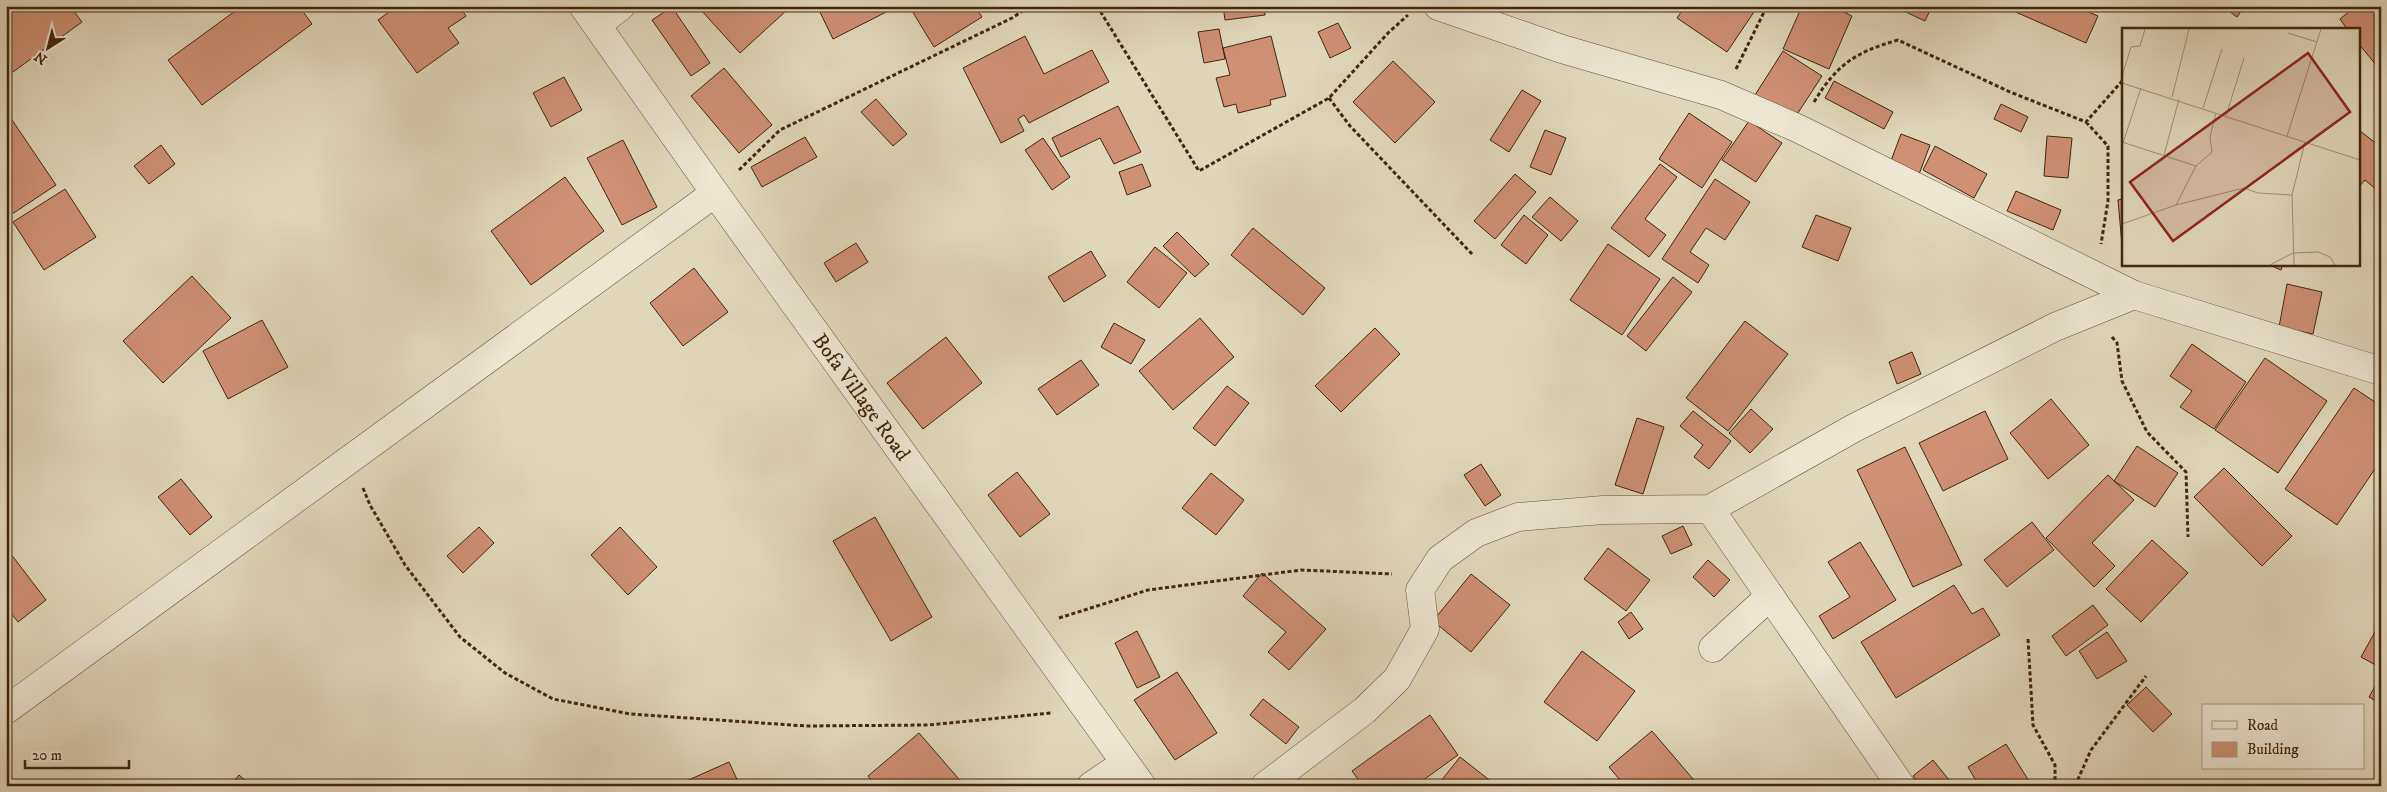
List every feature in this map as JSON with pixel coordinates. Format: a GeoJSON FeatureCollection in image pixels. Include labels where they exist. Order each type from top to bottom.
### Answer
{"type":"FeatureCollection","features":[{"type":"Feature","properties":{"kind":"street"},"geometry":{"type":"LineString","coordinates":[[590,15],[621,6]]}},
{"type":"Feature","properties":{"kind":"street"},"geometry":{"type":"LineString","coordinates":[[1425,9],[1721,95],[1797,128],[2134,295],[2381,372]]}},
{"type":"Feature","properties":{"kind":"street","name":"Bofa Village Road"},"geometry":{"type":"LineString","coordinates":[[590,15],[715,193],[1142,786]]}},
{"type":"Feature","properties":{"kind":"street"},"geometry":{"type":"LineString","coordinates":[[6,710],[715,193]]}},
{"type":"Feature","properties":{"kind":"street"},"geometry":{"type":"LineString","coordinates":[[1265,786],[1365,710],[1397,679],[1425,629],[1420,590],[1440,559],[1476,533],[1518,518],[1602,510],[1710,509],[1854,428],[2055,327],[2134,295]]}},
{"type":"Feature","properties":{"kind":"street"},"geometry":{"type":"LineString","coordinates":[[1710,509],[1902,786]]}},
{"type":"Feature","properties":{"kind":"street"},"geometry":{"type":"LineString","coordinates":[[1713,648],[1770,596]]}},
{"type":"Feature","properties":{"kind":"street"},"geometry":{"type":"LineString","coordinates":[[1090,786],[1125,763]]}},
{"type":"Feature","properties":{"kind":"path"},"geometry":{"type":"LineString","coordinates":[[715,193],[780,130],[1012,18],[1030,6]]}},
{"type":"Feature","properties":{"kind":"path"},"geometry":{"type":"LineString","coordinates":[[1097,6],[1199,171],[1329,98],[1388,33],[1425,9]]}},
{"type":"Feature","properties":{"kind":"path"},"geometry":{"type":"LineString","coordinates":[[1721,95],[1737,68],[1766,6]]}},
{"type":"Feature","properties":{"kind":"path"},"geometry":{"type":"LineString","coordinates":[[1797,128],[1826,82],[1836,70],[1872,47],[1898,40],[1987,82],[2086,122],[2108,146],[2108,201],[2095,276]]}},
{"type":"Feature","properties":{"kind":"path"},"geometry":{"type":"LineString","coordinates":[[2086,122],[2122,81]]}},
{"type":"Feature","properties":{"kind":"path"},"geometry":{"type":"LineString","coordinates":[[1329,98],[1350,126],[1472,254]]}},
{"type":"Feature","properties":{"kind":"path"},"geometry":{"type":"LineString","coordinates":[[2094,311],[2117,343],[2122,381],[2147,432],[2186,472],[2188,537]]}},
{"type":"Feature","properties":{"kind":"path"},"geometry":{"type":"LineString","coordinates":[[350,459],[370,505],[405,565],[460,637],[505,673],[553,699],[630,714],[806,726],[928,725],[1087,710]]}},
{"type":"Feature","properties":{"kind":"path"},"geometry":{"type":"LineString","coordinates":[[1028,628],[1148,590],[1301,570],[1390,575],[1440,559]]}},
{"type":"Feature","properties":{"kind":"path"},"geometry":{"type":"LineString","coordinates":[[2028,639],[2033,725],[2055,765],[2055,786]]}},
{"type":"Feature","properties":{"kind":"path"},"geometry":{"type":"LineString","coordinates":[[2075,786],[2091,750],[2146,676]]}},
{"type":"Feature","properties":{"kind":"building"},"geometry":{"type":"Polygon","coordinates":[[[9,6],[70,6],[82,22],[6,77],[6,8],[9,6]]]}},
{"type":"Feature","properties":{"kind":"building"},"geometry":{"type":"Polygon","coordinates":[[[242,6],[299,6],[312,24],[202,105],[168,60],[242,6]]]}},
{"type":"Feature","properties":{"kind":"building"},"geometry":{"type":"Polygon","coordinates":[[[397,6],[459,6],[466,16],[448,28],[459,43],[417,73],[378,20],[397,6]]]}},
{"type":"Feature","properties":{"kind":"building"},"geometry":{"type":"Polygon","coordinates":[[[703,6],[784,6],[787,10],[740,53],[700,9],[703,6]]]}},
{"type":"Feature","properties":{"kind":"building"},"geometry":{"type":"Polygon","coordinates":[[[817,6],[898,6],[833,39],[817,6]]]}},
{"type":"Feature","properties":{"kind":"building"},"geometry":{"type":"Polygon","coordinates":[[[909,6],[975,6],[982,17],[934,47],[909,6]]]}},
{"type":"Feature","properties":{"kind":"building"},"geometry":{"type":"Polygon","coordinates":[[[1223,6],[1264,6],[1265,15],[1225,20],[1223,6]]]}},
{"type":"Feature","properties":{"kind":"building"},"geometry":{"type":"Polygon","coordinates":[[[1685,6],[1758,6],[1727,52],[1677,18],[1685,6]]]}},
{"type":"Feature","properties":{"kind":"building"},"geometry":{"type":"Polygon","coordinates":[[[1802,6],[1831,6],[1852,16],[1829,69],[1783,49],[1802,6]]]}},
{"type":"Feature","properties":{"kind":"building"},"geometry":{"type":"Polygon","coordinates":[[[1893,6],[1932,6],[1925,21],[1893,6]]]}},
{"type":"Feature","properties":{"kind":"building"},"geometry":{"type":"Polygon","coordinates":[[[2002,6],[2075,6],[2098,16],[2086,43],[2002,6]]]}},
{"type":"Feature","properties":{"kind":"building"},"geometry":{"type":"Polygon","coordinates":[[[2086,6],[2101,6],[2098,12],[2086,6]]]}},
{"type":"Feature","properties":{"kind":"building"},"geometry":{"type":"Polygon","coordinates":[[[2222,6],[2245,6],[2237,17],[2222,6]]]}},
{"type":"Feature","properties":{"kind":"building"},"geometry":{"type":"Polygon","coordinates":[[[2356,6],[2381,6],[2381,71],[2360,45],[2360,28],[2346,28],[2340,19],[2356,6]]]}},
{"type":"Feature","properties":{"kind":"building"},"geometry":{"type":"Polygon","coordinates":[[[672,7],[710,63],[691,76],[652,20],[672,7]]]}},
{"type":"Feature","properties":{"kind":"building"},"geometry":{"type":"Polygon","coordinates":[[[1338,23],[1351,48],[1330,58],[1318,32],[1338,23]]]}},
{"type":"Feature","properties":{"kind":"building"},"geometry":{"type":"Polygon","coordinates":[[[1219,29],[1225,59],[1204,63],[1198,32],[1219,29]]]}},
{"type":"Feature","properties":{"kind":"building"},"geometry":{"type":"Polygon","coordinates":[[[1025,36],[1044,74],[1092,50],[1109,82],[1029,123],[1024,115],[1018,119],[1024,131],[1001,143],[963,68],[1025,36]]]}},
{"type":"Feature","properties":{"kind":"building"},"geometry":{"type":"Polygon","coordinates":[[[1271,36],[1286,96],[1270,100],[1271,105],[1238,113],[1236,104],[1224,107],[1216,78],[1230,75],[1223,48],[1271,36]]]}},
{"type":"Feature","properties":{"kind":"building"},"geometry":{"type":"Polygon","coordinates":[[[1783,51],[1822,76],[1794,119],[1755,95],[1783,51]]]}},
{"type":"Feature","properties":{"kind":"building"},"geometry":{"type":"Polygon","coordinates":[[[1393,61],[1435,102],[1395,143],[1353,102],[1393,61]]]}},
{"type":"Feature","properties":{"kind":"building"},"geometry":{"type":"Polygon","coordinates":[[[724,68],[772,125],[739,153],[691,96],[724,68]]]}},
{"type":"Feature","properties":{"kind":"building"},"geometry":{"type":"Polygon","coordinates":[[[564,77],[582,110],[551,127],[533,93],[564,77]]]}},
{"type":"Feature","properties":{"kind":"building"},"geometry":{"type":"Polygon","coordinates":[[[1834,81],[1893,112],[1884,129],[1825,98],[1834,81]]]}},
{"type":"Feature","properties":{"kind":"building"},"geometry":{"type":"Polygon","coordinates":[[[1522,90],[1541,101],[1509,152],[1490,140],[1522,90]]]}},
{"type":"Feature","properties":{"kind":"building"},"geometry":{"type":"Polygon","coordinates":[[[876,99],[907,134],[893,146],[861,112],[876,99]]]}},
{"type":"Feature","properties":{"kind":"building"},"geometry":{"type":"Polygon","coordinates":[[[2001,104],[2028,117],[2021,132],[1994,119],[2001,104]]]}},
{"type":"Feature","properties":{"kind":"building"},"geometry":{"type":"Polygon","coordinates":[[[1118,106],[1141,152],[1114,164],[1100,138],[1061,157],[1052,138],[1118,106]]]}},
{"type":"Feature","properties":{"kind":"building"},"geometry":{"type":"Polygon","coordinates":[[[6,111],[56,185],[6,218],[6,111]]]}},
{"type":"Feature","properties":{"kind":"building"},"geometry":{"type":"Polygon","coordinates":[[[1689,113],[1732,142],[1702,188],[1659,159],[1689,113]]]}},
{"type":"Feature","properties":{"kind":"building"},"geometry":{"type":"Polygon","coordinates":[[[1749,121],[1782,143],[1756,182],[1722,160],[1749,121]]]}},
{"type":"Feature","properties":{"kind":"building"},"geometry":{"type":"Polygon","coordinates":[[[1545,130],[1566,138],[1551,175],[1530,167],[1545,130]]]}},
{"type":"Feature","properties":{"kind":"building"},"geometry":{"type":"Polygon","coordinates":[[[2360,131],[2381,147],[2381,186],[2377,190],[2365,180],[2360,186],[2360,131]]]}},
{"type":"Feature","properties":{"kind":"building"},"geometry":{"type":"Polygon","coordinates":[[[1901,134],[1930,145],[1918,177],[1889,166],[1901,134]]]}},
{"type":"Feature","properties":{"kind":"building"},"geometry":{"type":"Polygon","coordinates":[[[2047,136],[2072,138],[2068,178],[2044,176],[2047,136]]]}},
{"type":"Feature","properties":{"kind":"building"},"geometry":{"type":"Polygon","coordinates":[[[805,137],[817,157],[762,187],[751,167],[805,137]]]}},
{"type":"Feature","properties":{"kind":"building"},"geometry":{"type":"Polygon","coordinates":[[[1043,138],[1070,177],[1052,190],[1025,150],[1043,138]]]}},
{"type":"Feature","properties":{"kind":"building"},"geometry":{"type":"Polygon","coordinates":[[[623,140],[657,207],[622,225],[587,158],[623,140]]]}},
{"type":"Feature","properties":{"kind":"building"},"geometry":{"type":"Polygon","coordinates":[[[161,145],[175,164],[149,184],[134,166],[161,145]]]}},
{"type":"Feature","properties":{"kind":"building"},"geometry":{"type":"Polygon","coordinates":[[[1935,146],[1987,174],[1974,198],[1923,170],[1935,146]]]}},
{"type":"Feature","properties":{"kind":"building"},"geometry":{"type":"Polygon","coordinates":[[[1142,164],[1151,186],[1127,195],[1119,172],[1142,164]]]}},
{"type":"Feature","properties":{"kind":"building"},"geometry":{"type":"Polygon","coordinates":[[[1660,164],[1677,177],[1645,219],[1666,235],[1649,257],[1611,228],[1660,164]]]}},
{"type":"Feature","properties":{"kind":"building"},"geometry":{"type":"Polygon","coordinates":[[[1515,174],[1536,192],[1495,239],[1474,221],[1515,174]]]}},
{"type":"Feature","properties":{"kind":"building"},"geometry":{"type":"Polygon","coordinates":[[[565,177],[604,231],[531,285],[491,231],[565,177]]]}},
{"type":"Feature","properties":{"kind":"building"},"geometry":{"type":"Polygon","coordinates":[[[1715,179],[1750,202],[1725,240],[1706,228],[1690,252],[1709,265],[1698,283],[1662,259],[1715,179]]]}},
{"type":"Feature","properties":{"kind":"building"},"geometry":{"type":"Polygon","coordinates":[[[65,189],[96,237],[44,270],[13,222],[65,189]]]}},
{"type":"Feature","properties":{"kind":"building"},"geometry":{"type":"Polygon","coordinates":[[[2016,191],[2061,210],[2053,230],[2007,211],[2016,191]]]}},
{"type":"Feature","properties":{"kind":"building"},"geometry":{"type":"Polygon","coordinates":[[[1550,197],[1578,221],[1561,241],[1532,217],[1550,197]]]}},
{"type":"Feature","properties":{"kind":"building"},"geometry":{"type":"Polygon","coordinates":[[[2122,199],[2122,246],[2118,200],[2122,199]]]}},
{"type":"Feature","properties":{"kind":"building"},"geometry":{"type":"Polygon","coordinates":[[[1524,215],[1548,235],[1526,264],[1501,245],[1524,215]]]}},
{"type":"Feature","properties":{"kind":"building"},"geometry":{"type":"Polygon","coordinates":[[[1816,215],[1851,228],[1838,261],[1802,247],[1816,215]]]}},
{"type":"Feature","properties":{"kind":"building"},"geometry":{"type":"Polygon","coordinates":[[[1253,228],[1325,288],[1303,315],[1231,255],[1253,228]]]}},
{"type":"Feature","properties":{"kind":"building"},"geometry":{"type":"Polygon","coordinates":[[[1177,232],[1209,264],[1195,277],[1163,246],[1177,232]]]}},
{"type":"Feature","properties":{"kind":"building"},"geometry":{"type":"Polygon","coordinates":[[[856,243],[868,262],[836,282],[824,263],[856,243]]]}},
{"type":"Feature","properties":{"kind":"building"},"geometry":{"type":"Polygon","coordinates":[[[1608,244],[1660,279],[1622,335],[1570,300],[1608,244]]]}},
{"type":"Feature","properties":{"kind":"building"},"geometry":{"type":"Polygon","coordinates":[[[1155,247],[1187,273],[1159,308],[1127,282],[1155,247]]]}},
{"type":"Feature","properties":{"kind":"building"},"geometry":{"type":"Polygon","coordinates":[[[1091,251],[1106,276],[1064,302],[1048,277],[1091,251]]]}},
{"type":"Feature","properties":{"kind":"building"},"geometry":{"type":"Polygon","coordinates":[[[2269,265],[2283,265],[2281,270],[2269,265]]]}},
{"type":"Feature","properties":{"kind":"building"},"geometry":{"type":"Polygon","coordinates":[[[694,268],[728,312],[683,346],[650,303],[694,268]]]}},
{"type":"Feature","properties":{"kind":"building"},"geometry":{"type":"Polygon","coordinates":[[[192,276],[231,318],[163,383],[123,341],[192,276]]]}},
{"type":"Feature","properties":{"kind":"building"},"geometry":{"type":"Polygon","coordinates":[[[1673,277],[1692,292],[1646,351],[1627,336],[1673,277]]]}},
{"type":"Feature","properties":{"kind":"building"},"geometry":{"type":"Polygon","coordinates":[[[2287,284],[2322,292],[2313,334],[2279,327],[2287,284]]]}},
{"type":"Feature","properties":{"kind":"building"},"geometry":{"type":"Polygon","coordinates":[[[1200,318],[1234,357],[1173,410],[1139,371],[1200,318]]]}},
{"type":"Feature","properties":{"kind":"building"},"geometry":{"type":"Polygon","coordinates":[[[262,320],[288,367],[228,399],[203,351],[262,320]]]}},
{"type":"Feature","properties":{"kind":"building"},"geometry":{"type":"Polygon","coordinates":[[[1745,321],[1788,354],[1728,431],[1686,398],[1745,321]]]}},
{"type":"Feature","properties":{"kind":"building"},"geometry":{"type":"Polygon","coordinates":[[[1114,323],[1145,340],[1131,364],[1101,347],[1114,323]]]}},
{"type":"Feature","properties":{"kind":"building"},"geometry":{"type":"Polygon","coordinates":[[[1375,328],[1400,354],[1341,412],[1315,386],[1375,328]]]}},
{"type":"Feature","properties":{"kind":"building"},"geometry":{"type":"Polygon","coordinates":[[[946,337],[982,383],[923,429],[887,383],[946,337]]]}},
{"type":"Feature","properties":{"kind":"building"},"geometry":{"type":"Polygon","coordinates":[[[2192,344],[2246,382],[2214,429],[2180,407],[2192,391],[2170,376],[2192,344]]]}},
{"type":"Feature","properties":{"kind":"building"},"geometry":{"type":"Polygon","coordinates":[[[1912,352],[1921,374],[1897,384],[1889,362],[1912,352]]]}},
{"type":"Feature","properties":{"kind":"building"},"geometry":{"type":"Polygon","coordinates":[[[2265,358],[2327,401],[2278,473],[2215,430],[2265,358]]]}},
{"type":"Feature","properties":{"kind":"building"},"geometry":{"type":"Polygon","coordinates":[[[1081,360],[1099,385],[1057,415],[1038,389],[1081,360]]]}},
{"type":"Feature","properties":{"kind":"building"},"geometry":{"type":"Polygon","coordinates":[[[1227,386],[1249,403],[1215,446],[1193,428],[1227,386]]]}},
{"type":"Feature","properties":{"kind":"building"},"geometry":{"type":"Polygon","coordinates":[[[2354,388],[2381,406],[2381,460],[2337,525],[2285,489],[2354,388]]]}},
{"type":"Feature","properties":{"kind":"building"},"geometry":{"type":"Polygon","coordinates":[[[2051,399],[2089,445],[2048,479],[2010,433],[2051,399]]]}},
{"type":"Feature","properties":{"kind":"building"},"geometry":{"type":"Polygon","coordinates":[[[1751,409],[1773,429],[1750,453],[1729,433],[1751,409]]]}},
{"type":"Feature","properties":{"kind":"building"},"geometry":{"type":"Polygon","coordinates":[[[1693,411],[1731,441],[1709,469],[1694,457],[1703,445],[1680,426],[1693,411]]]}},
{"type":"Feature","properties":{"kind":"building"},"geometry":{"type":"Polygon","coordinates":[[[1985,411],[2008,459],[1943,491],[1919,443],[1985,411]]]}},
{"type":"Feature","properties":{"kind":"building"},"geometry":{"type":"Polygon","coordinates":[[[1637,418],[1664,427],[1643,494],[1615,485],[1637,418]]]}},
{"type":"Feature","properties":{"kind":"building"},"geometry":{"type":"Polygon","coordinates":[[[2137,446],[2178,473],[2155,507],[2114,481],[2137,446]]]}},
{"type":"Feature","properties":{"kind":"building"},"geometry":{"type":"Polygon","coordinates":[[[1905,447],[1962,565],[1913,587],[1857,470],[1905,447]]]}},
{"type":"Feature","properties":{"kind":"building"},"geometry":{"type":"Polygon","coordinates":[[[1481,464],[1501,495],[1485,506],[1464,475],[1481,464]]]}},
{"type":"Feature","properties":{"kind":"building"},"geometry":{"type":"Polygon","coordinates":[[[2224,468],[2292,536],[2262,566],[2194,497],[2224,468]]]}},
{"type":"Feature","properties":{"kind":"building"},"geometry":{"type":"Polygon","coordinates":[[[1017,472],[1050,514],[1020,537],[988,495],[1017,472]]]}},
{"type":"Feature","properties":{"kind":"building"},"geometry":{"type":"Polygon","coordinates":[[[1211,473],[1244,500],[1216,535],[1182,508],[1211,473]]]}},
{"type":"Feature","properties":{"kind":"building"},"geometry":{"type":"Polygon","coordinates":[[[2108,475],[2134,500],[2092,543],[2115,566],[2094,587],[2046,538],[2108,475]]]}},
{"type":"Feature","properties":{"kind":"building"},"geometry":{"type":"Polygon","coordinates":[[[181,479],[212,517],[190,535],[158,497],[181,479]]]}},
{"type":"Feature","properties":{"kind":"building"},"geometry":{"type":"Polygon","coordinates":[[[875,517],[932,617],[891,641],[833,541],[875,517]]]}},
{"type":"Feature","properties":{"kind":"building"},"geometry":{"type":"Polygon","coordinates":[[[2032,522],[2054,550],[2007,587],[1984,560],[2032,522]]]}},
{"type":"Feature","properties":{"kind":"building"},"geometry":{"type":"Polygon","coordinates":[[[1683,526],[1692,545],[1671,554],[1662,536],[1683,526]]]}},
{"type":"Feature","properties":{"kind":"building"},"geometry":{"type":"Polygon","coordinates":[[[479,527],[494,543],[463,573],[447,556],[479,527]]]}},
{"type":"Feature","properties":{"kind":"building"},"geometry":{"type":"Polygon","coordinates":[[[620,527],[657,567],[628,595],[591,555],[620,527]]]}},
{"type":"Feature","properties":{"kind":"building"},"geometry":{"type":"Polygon","coordinates":[[[2152,540],[2188,573],[2141,622],[2106,589],[2152,540]]]}},
{"type":"Feature","properties":{"kind":"building"},"geometry":{"type":"Polygon","coordinates":[[[1860,542],[1896,600],[1833,639],[1819,616],[1850,597],[1828,562],[1860,542]]]}},
{"type":"Feature","properties":{"kind":"building"},"geometry":{"type":"Polygon","coordinates":[[[1608,548],[1650,580],[1626,611],[1584,579],[1608,548]]]}},
{"type":"Feature","properties":{"kind":"building"},"geometry":{"type":"Polygon","coordinates":[[[11,554],[46,600],[18,622],[6,607],[6,558],[11,554]]]}},
{"type":"Feature","properties":{"kind":"building"},"geometry":{"type":"Polygon","coordinates":[[[1708,560],[1730,580],[1714,597],[1693,577],[1708,560]]]}},
{"type":"Feature","properties":{"kind":"building"},"geometry":{"type":"Polygon","coordinates":[[[1262,573],[1326,629],[1289,670],[1268,652],[1286,632],[1243,596],[1262,573]]]}},
{"type":"Feature","properties":{"kind":"building"},"geometry":{"type":"Polygon","coordinates":[[[1471,574],[1510,605],[1471,652],[1433,621],[1471,574]]]}},
{"type":"Feature","properties":{"kind":"building"},"geometry":{"type":"Polygon","coordinates":[[[1954,585],[1972,614],[1983,608],[2000,635],[1896,698],[1861,642],[1954,585]]]}},
{"type":"Feature","properties":{"kind":"building"},"geometry":{"type":"Polygon","coordinates":[[[2093,605],[2108,625],[2066,656],[2052,636],[2093,605]]]}},
{"type":"Feature","properties":{"kind":"building"},"geometry":{"type":"Polygon","coordinates":[[[1631,612],[1643,629],[1629,639],[1618,622],[1631,612]]]}},
{"type":"Feature","properties":{"kind":"building"},"geometry":{"type":"Polygon","coordinates":[[[2381,621],[2381,668],[2361,657],[2381,621]]]}},
{"type":"Feature","properties":{"kind":"building"},"geometry":{"type":"Polygon","coordinates":[[[1137,631],[1160,677],[1137,688],[1115,643],[1137,631]]]}},
{"type":"Feature","properties":{"kind":"building"},"geometry":{"type":"Polygon","coordinates":[[[2107,632],[2127,661],[2097,679],[2079,651],[2107,632]]]}},
{"type":"Feature","properties":{"kind":"building"},"geometry":{"type":"Polygon","coordinates":[[[1582,651],[1635,691],[1597,741],[1544,702],[1582,651]]]}},
{"type":"Feature","properties":{"kind":"building"},"geometry":{"type":"Polygon","coordinates":[[[1177,672],[1217,733],[1175,760],[1134,700],[1177,672]]]}},
{"type":"Feature","properties":{"kind":"building"},"geometry":{"type":"Polygon","coordinates":[[[2379,679],[2381,680],[2381,704],[2369,697],[2379,679]]]}},
{"type":"Feature","properties":{"kind":"building"},"geometry":{"type":"Polygon","coordinates":[[[2146,687],[2172,714],[2153,732],[2127,705],[2146,687]]]}},
{"type":"Feature","properties":{"kind":"building"},"geometry":{"type":"Polygon","coordinates":[[[1263,699],[1299,727],[1286,744],[1250,715],[1263,699]]]}},
{"type":"Feature","properties":{"kind":"building"},"geometry":{"type":"Polygon","coordinates":[[[1430,715],[1458,755],[1415,786],[1363,786],[1352,771],[1430,715]]]}},
{"type":"Feature","properties":{"kind":"building"},"geometry":{"type":"Polygon","coordinates":[[[1652,731],[1699,786],[1625,786],[1609,767],[1652,731]]]}},
{"type":"Feature","properties":{"kind":"building"},"geometry":{"type":"Polygon","coordinates":[[[919,733],[963,786],[876,786],[868,776],[919,733]]]}},
{"type":"Feature","properties":{"kind":"building"},"geometry":{"type":"Polygon","coordinates":[[[2006,744],[2032,786],[1979,786],[1968,767],[2006,744]]]}},
{"type":"Feature","properties":{"kind":"building"},"geometry":{"type":"Polygon","coordinates":[[[1460,757],[1497,786],[1437,786],[1460,757]]]}},
{"type":"Feature","properties":{"kind":"building"},"geometry":{"type":"Polygon","coordinates":[[[1933,760],[1954,786],[1921,786],[1913,776],[1933,760]]]}},
{"type":"Feature","properties":{"kind":"building"},"geometry":{"type":"Polygon","coordinates":[[[729,762],[740,786],[685,786],[684,782],[729,762]]]}},
{"type":"Feature","properties":{"kind":"building"},"geometry":{"type":"Polygon","coordinates":[[[239,775],[252,786],[230,786],[239,775]]]}}]}
